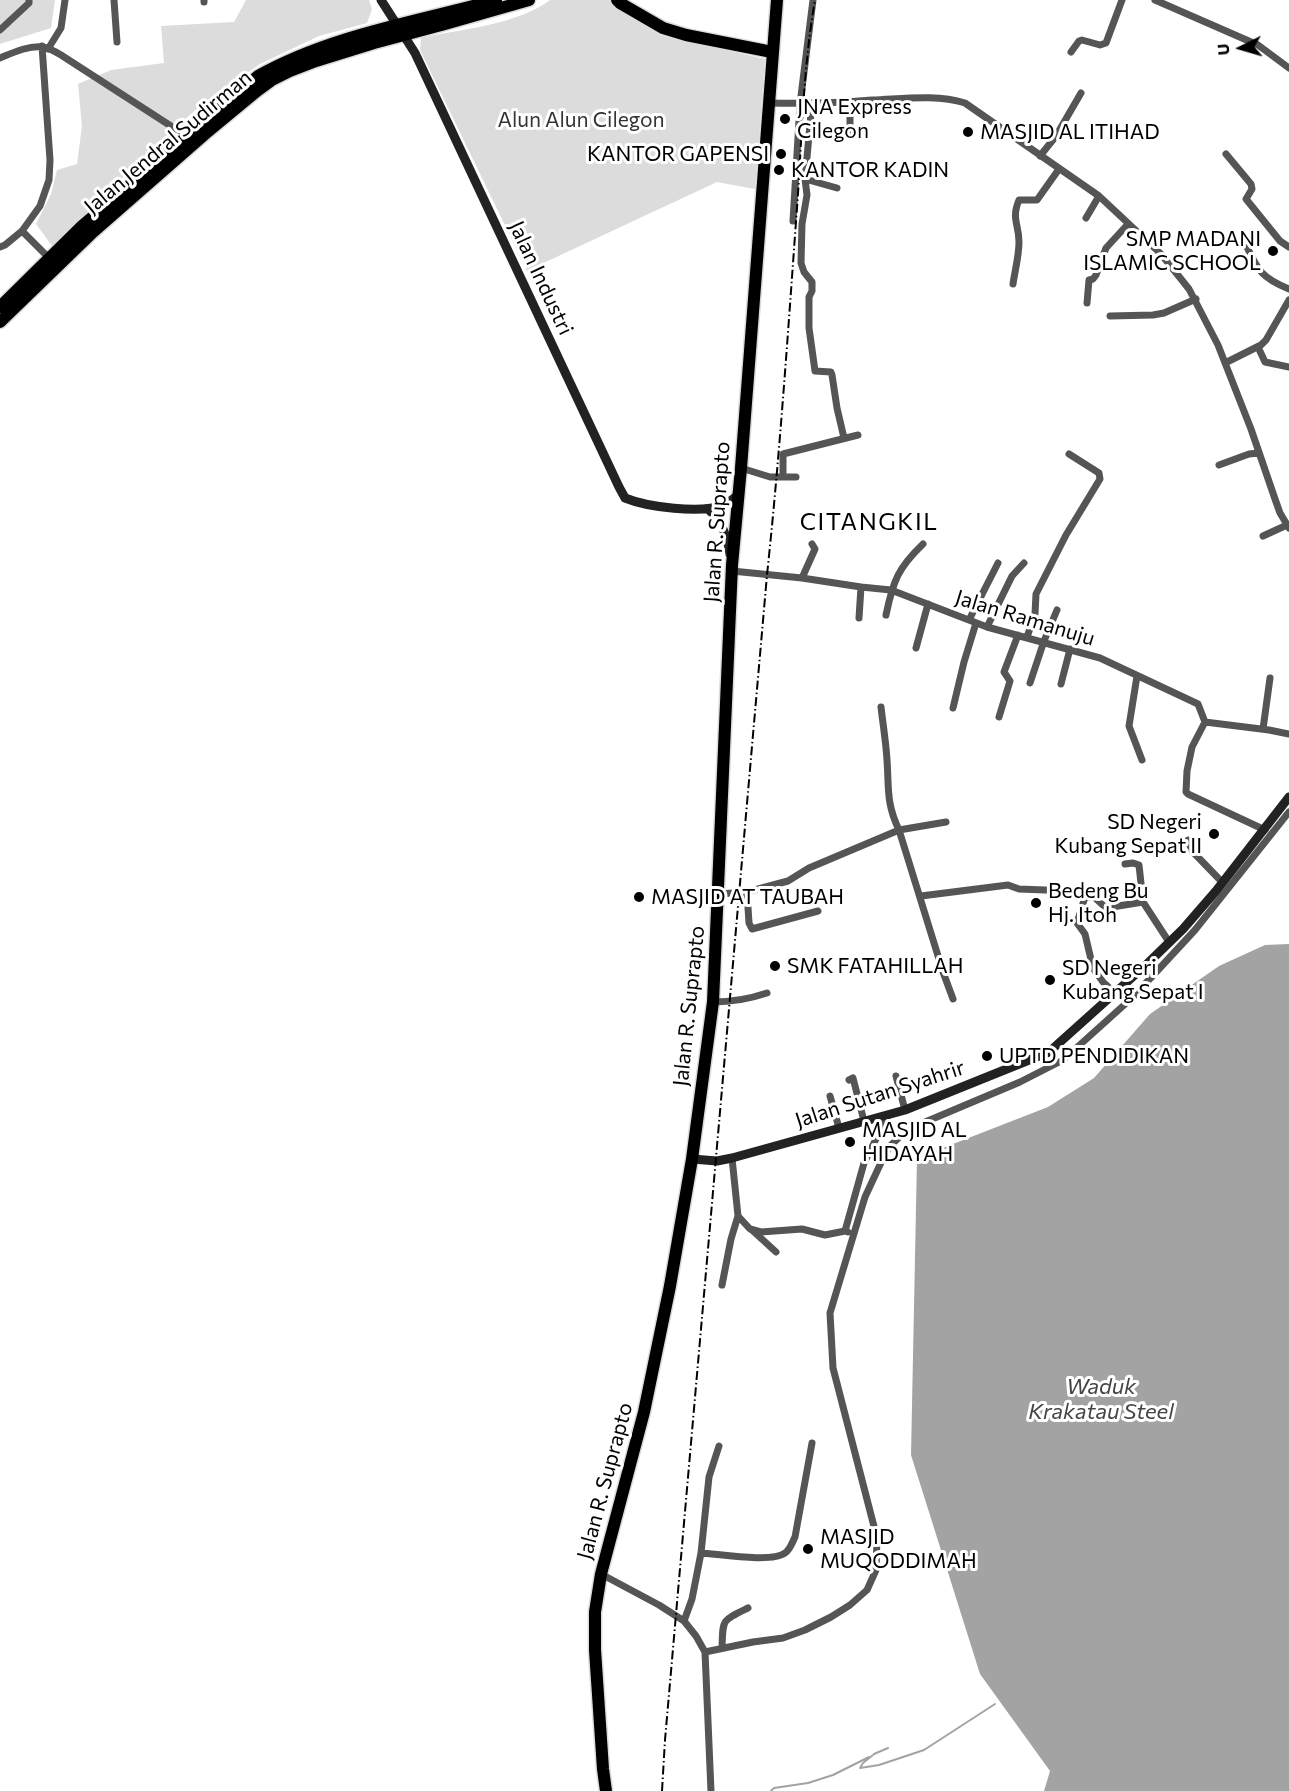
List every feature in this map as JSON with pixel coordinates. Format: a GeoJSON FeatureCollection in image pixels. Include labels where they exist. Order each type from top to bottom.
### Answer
{"type":"FeatureCollection","features":[{"type":"Feature","properties":{"kind":"highway","name":"Jalan Jendral Sudirman"},"geometry":{"type":"LineString","coordinates":[[0,307],[82,225],[258,76],[280,64],[353,37],[496,0]]}},
{"type":"Feature","properties":{"kind":"highway","name":"Jalan Jendral Sudirman"},"geometry":{"type":"LineString","coordinates":[[0,322],[93,232],[256,91],[272,80],[290,71],[364,46],[529,0]]}},
{"type":"Feature","properties":{"kind":"highway"},"geometry":{"type":"LineString","coordinates":[[617,0],[663,28],[686,35],[772,52]]}},
{"type":"Feature","properties":{"kind":"highway","name":"Jalan R. Suprapto"},"geometry":{"type":"LineString","coordinates":[[606,1791],[595,1650],[595,1612],[601,1574],[644,1412],[670,1286],[692,1159],[713,1002],[732,568],[777,0]]}},
{"type":"Feature","properties":{"kind":"street"},"geometry":{"type":"LineString","coordinates":[[0,30],[29,3],[29,0]]}},
{"type":"Feature","properties":{"kind":"street"},"geometry":{"type":"LineString","coordinates":[[0,247],[22,231],[40,206],[49,180],[45,47],[61,28],[64,0]]}},
{"type":"Feature","properties":{"kind":"street"},"geometry":{"type":"LineString","coordinates":[[114,0],[117,42]]}},
{"type":"Feature","properties":{"kind":"street","name":"Jalan Industri"},"geometry":{"type":"LineString","coordinates":[[381,0],[415,53],[625,498],[654,506],[708,509],[726,504],[739,494]]}},
{"type":"Feature","properties":{"kind":"street"},"geometry":{"type":"LineString","coordinates":[[792,221],[801,104],[813,0]]}},
{"type":"Feature","properties":{"kind":"street"},"geometry":{"type":"LineString","coordinates":[[1071,52],[1079,40],[1100,45],[1106,43],[1122,0]]}},
{"type":"Feature","properties":{"kind":"street"},"geometry":{"type":"LineString","coordinates":[[1155,0],[1258,45],[1289,68]]}},
{"type":"Feature","properties":{"kind":"street"},"geometry":{"type":"LineString","coordinates":[[0,58],[15,52],[45,47],[174,128],[188,134]]}},
{"type":"Feature","properties":{"kind":"street"},"geometry":{"type":"LineString","coordinates":[[1040,156],[1056,136],[1081,93]]}},
{"type":"Feature","properties":{"kind":"street"},"geometry":{"type":"LineString","coordinates":[[769,102],[801,104],[913,98],[958,100],[1099,196],[1161,254],[1190,288],[1196,299],[1218,345],[1277,506],[1288,526],[1263,536]]}},
{"type":"Feature","properties":{"kind":"street"},"geometry":{"type":"LineString","coordinates":[[850,101],[850,133]]}},
{"type":"Feature","properties":{"kind":"street"},"geometry":{"type":"LineString","coordinates":[[812,103],[801,262],[804,272],[812,282],[809,297],[812,360],[816,372],[831,372],[844,438]]}},
{"type":"Feature","properties":{"kind":"street"},"geometry":{"type":"LineString","coordinates":[[1226,154],[1251,184],[1252,189],[1246,199],[1280,241],[1289,247]]}},
{"type":"Feature","properties":{"kind":"street"},"geometry":{"type":"LineString","coordinates":[[1013,284],[1019,241],[1014,215],[1016,207],[1019,200],[1037,200],[1059,170]]}},
{"type":"Feature","properties":{"kind":"street"},"geometry":{"type":"LineString","coordinates":[[805,179],[837,188]]}},
{"type":"Feature","properties":{"kind":"street"},"geometry":{"type":"LineString","coordinates":[[1086,218],[1099,196]]}},
{"type":"Feature","properties":{"kind":"street"},"geometry":{"type":"LineString","coordinates":[[1087,303],[1089,280],[1096,275],[1106,248],[1128,224]]}},
{"type":"Feature","properties":{"kind":"street"},"geometry":{"type":"LineString","coordinates":[[22,231],[49,258]]}},
{"type":"Feature","properties":{"kind":"street"},"geometry":{"type":"LineString","coordinates":[[1246,245],[1252,261],[1265,277],[1289,290]]}},
{"type":"Feature","properties":{"kind":"street"},"geometry":{"type":"LineString","coordinates":[[1110,316],[1164,313],[1196,299]]}},
{"type":"Feature","properties":{"kind":"street"},"geometry":{"type":"LineString","coordinates":[[1225,363],[1258,348],[1266,340],[1288,305]]}},
{"type":"Feature","properties":{"kind":"street"},"geometry":{"type":"LineString","coordinates":[[1258,348],[1264,362],[1289,367]]}},
{"type":"Feature","properties":{"kind":"street"},"geometry":{"type":"LineString","coordinates":[[783,476],[783,454],[858,435]]}},
{"type":"Feature","properties":{"kind":"street"},"geometry":{"type":"LineString","coordinates":[[1219,465],[1259,453]]}},
{"type":"Feature","properties":{"kind":"street"},"geometry":{"type":"LineString","coordinates":[[1027,637],[1035,614],[1036,594],[1066,535],[1100,479],[1099,473],[1069,454]]}},
{"type":"Feature","properties":{"kind":"street"},"geometry":{"type":"LineString","coordinates":[[741,468],[771,477],[796,477]]}},
{"type":"Feature","properties":{"kind":"street"},"geometry":{"type":"LineString","coordinates":[[708,509],[714,514],[727,535],[732,568]]}},
{"type":"Feature","properties":{"kind":"street"},"geometry":{"type":"LineString","coordinates":[[802,578],[814,549],[812,544]]}},
{"type":"Feature","properties":{"kind":"street"},"geometry":{"type":"LineString","coordinates":[[886,615],[891,590],[901,567],[923,544]]}},
{"type":"Feature","properties":{"kind":"street"},"geometry":{"type":"LineString","coordinates":[[953,708],[973,621],[998,563]]}},
{"type":"Feature","properties":{"kind":"street"},"geometry":{"type":"LineString","coordinates":[[987,627],[1012,576],[1024,563]]}},
{"type":"Feature","properties":{"kind":"street","name":"Jalan Ramanuju"},"geometry":{"type":"LineString","coordinates":[[732,568],[891,590],[987,627],[1100,658],[1197,704],[1205,722]]}},
{"type":"Feature","properties":{"kind":"street"},"geometry":{"type":"LineString","coordinates":[[859,618],[861,587]]}},
{"type":"Feature","properties":{"kind":"street"},"geometry":{"type":"LineString","coordinates":[[916,648],[928,604]]}},
{"type":"Feature","properties":{"kind":"street"},"geometry":{"type":"LineString","coordinates":[[1030,683],[1057,610]]}},
{"type":"Feature","properties":{"kind":"street"},"geometry":{"type":"LineString","coordinates":[[999,717],[1010,681],[1004,672],[1018,635]]}},
{"type":"Feature","properties":{"kind":"street"},"geometry":{"type":"LineString","coordinates":[[1061,684],[1070,650]]}},
{"type":"Feature","properties":{"kind":"street"},"geometry":{"type":"LineString","coordinates":[[1137,676],[1129,726],[1142,760]]}},
{"type":"Feature","properties":{"kind":"street"},"geometry":{"type":"LineString","coordinates":[[1263,729],[1270,678]]}},
{"type":"Feature","properties":{"kind":"street"},"geometry":{"type":"LineString","coordinates":[[881,707],[888,794],[892,813],[953,999]]}},
{"type":"Feature","properties":{"kind":"street"},"geometry":{"type":"LineString","coordinates":[[1265,830],[1186,792],[1192,747],[1205,722],[1289,734]]}},
{"type":"Feature","properties":{"kind":"street","name":"Jalan Sutan Syahrir"},"geometry":{"type":"LineString","coordinates":[[692,1159],[717,1161],[732,1158],[905,1110],[1049,1052],[1183,929],[1265,830],[1289,797]]}},
{"type":"Feature","properties":{"kind":"street"},"geometry":{"type":"LineString","coordinates":[[705,1652],[783,1638],[831,1617],[850,1605],[867,1590],[876,1570],[877,1538],[833,1368],[830,1313],[865,1197],[891,1145],[918,1125],[1020,1082],[1063,1060],[1133,997],[1187,938],[1289,812]]}},
{"type":"Feature","properties":{"kind":"street"},"geometry":{"type":"LineString","coordinates":[[718,894],[747,892],[789,881],[809,868],[899,830],[946,822]]}},
{"type":"Feature","properties":{"kind":"street"},"geometry":{"type":"LineString","coordinates":[[1188,840],[1192,851],[1222,882]]}},
{"type":"Feature","properties":{"kind":"street"},"geometry":{"type":"LineString","coordinates":[[1125,864],[1139,865],[1143,902],[1169,942]]}},
{"type":"Feature","properties":{"kind":"street"},"geometry":{"type":"LineString","coordinates":[[921,896],[1008,885],[1019,889],[1071,891],[1085,897],[1094,897],[1106,908],[1143,902]]}},
{"type":"Feature","properties":{"kind":"street"},"geometry":{"type":"LineString","coordinates":[[747,892],[749,923],[752,929],[818,911]]}},
{"type":"Feature","properties":{"kind":"street"},"geometry":{"type":"LineString","coordinates":[[1085,897],[1077,923],[1085,934],[1093,968],[1114,993]]}},
{"type":"Feature","properties":{"kind":"street"},"geometry":{"type":"LineString","coordinates":[[713,1002],[731,1002],[767,993]]}},
{"type":"Feature","properties":{"kind":"street"},"geometry":{"type":"LineString","coordinates":[[896,1076],[905,1110]]}},
{"type":"Feature","properties":{"kind":"street"},"geometry":{"type":"LineString","coordinates":[[849,1080],[854,1079],[864,1121]]}},
{"type":"Feature","properties":{"kind":"street"},"geometry":{"type":"LineString","coordinates":[[830,1096],[839,1128]]}},
{"type":"Feature","properties":{"kind":"street"},"geometry":{"type":"LineString","coordinates":[[845,1231],[864,1163],[888,1115]]}},
{"type":"Feature","properties":{"kind":"street"},"geometry":{"type":"LineString","coordinates":[[722,1285],[738,1216],[732,1158]]}},
{"type":"Feature","properties":{"kind":"street"},"geometry":{"type":"LineString","coordinates":[[738,1216],[776,1252]]}},
{"type":"Feature","properties":{"kind":"street"},"geometry":{"type":"LineString","coordinates":[[750,1229],[766,1232],[802,1229],[825,1235],[845,1231],[854,1235]]}},
{"type":"Feature","properties":{"kind":"street"},"geometry":{"type":"LineString","coordinates":[[701,1552],[762,1558],[777,1557],[790,1549],[795,1538],[812,1443]]}},
{"type":"Feature","properties":{"kind":"street"},"geometry":{"type":"LineString","coordinates":[[684,1621],[692,1599],[701,1552],[709,1477],[719,1446]]}},
{"type":"Feature","properties":{"kind":"street"},"geometry":{"type":"LineString","coordinates":[[601,1574],[684,1621],[705,1652],[711,1791]]}},
{"type":"Feature","properties":{"kind":"street"},"geometry":{"type":"LineString","coordinates":[[722,1648],[723,1624],[748,1608]]}},
{"type":"Feature","properties":{"kind":"green space"},"geometry":{"type":"Polygon","coordinates":[[[0,0],[55,0],[51,28],[0,44],[0,0]]]}},
{"type":"Feature","properties":{"kind":"green space"},"geometry":{"type":"Polygon","coordinates":[[[246,0],[369,0],[372,9],[367,23],[319,36],[260,64],[200,106],[148,152],[52,246],[36,224],[51,194],[57,170],[77,164],[82,126],[78,84],[111,70],[164,63],[161,26],[234,22],[246,0]]]}},
{"type":"Feature","properties":{"kind":"green space","name":"Alun Alun Cilegon"},"geometry":{"type":"Polygon","coordinates":[[[550,0],[609,0],[615,7],[660,35],[765,59],[755,189],[717,182],[537,266],[528,273],[420,50],[421,38],[505,21],[550,0]]]}},
{"type":"Feature","properties":{"kind":"water","name":"Waduk Krakatau Steel"},"geometry":{"type":"Polygon","coordinates":[[[1289,944],[1289,1791],[1044,1791],[1050,1771],[980,1674],[911,1455],[917,1158],[1048,1107],[1094,1078],[1150,1014],[1219,966],[1265,945],[1289,944]]]}},
{"type":"Feature","properties":{"kind":"waterway"},"geometry":{"type":"LineString","coordinates":[[873,1755],[860,1768],[879,1765],[924,1750],[995,1704]]}},
{"type":"Feature","properties":{"kind":"waterway"},"geometry":{"type":"LineString","coordinates":[[874,1754],[888,1748]]}},
{"type":"Feature","properties":{"kind":"waterway"},"geometry":{"type":"LineString","coordinates":[[771,1791],[774,1788],[808,1783],[833,1775],[869,1757]]}},
{"type":"Feature","properties":{"kind":"railway"},"geometry":{"type":"LineString","coordinates":[[662,1791],[780,438],[805,78],[815,0]]}},
{"type":"Feature","properties":{"kind":"place","name":"JNA Express Cilegon"},"geometry":{"type":"Point","coordinates":[785,119]}},
{"type":"Feature","properties":{"kind":"place","name":"MASJID AL ITIHAD"},"geometry":{"type":"Point","coordinates":[968,132]}},
{"type":"Feature","properties":{"kind":"place","name":"KANTOR GAPENSI"},"geometry":{"type":"Point","coordinates":[781,154]}},
{"type":"Feature","properties":{"kind":"place","name":"KANTOR KADIN"},"geometry":{"type":"Point","coordinates":[779,170]}},
{"type":"Feature","properties":{"kind":"place","name":"SMP MADANI ISLAMIC SCHOOL"},"geometry":{"type":"Point","coordinates":[1273,251]}},
{"type":"Feature","properties":{"kind":"place","name":"SD Negeri Kubang Sepat II"},"geometry":{"type":"Point","coordinates":[1214,834]}},
{"type":"Feature","properties":{"kind":"place","name":"MASJID AT TAUBAH"},"geometry":{"type":"Point","coordinates":[639,897]}},
{"type":"Feature","properties":{"kind":"place","name":"Bedeng Bu Hj. Itoh"},"geometry":{"type":"Point","coordinates":[1036,903]}},
{"type":"Feature","properties":{"kind":"place","name":"SMK FATAHILLAH"},"geometry":{"type":"Point","coordinates":[775,966]}},
{"type":"Feature","properties":{"kind":"place","name":"SD Negeri Kubang Sepat I"},"geometry":{"type":"Point","coordinates":[1050,980]}},
{"type":"Feature","properties":{"kind":"place","name":"UPTD PENDIDIKAN"},"geometry":{"type":"Point","coordinates":[987,1056]}},
{"type":"Feature","properties":{"kind":"place","name":"MASJID AL HIDAYAH"},"geometry":{"type":"Point","coordinates":[850,1142]}},
{"type":"Feature","properties":{"kind":"place","name":"MASJID MUQODDIMAH"},"geometry":{"type":"Point","coordinates":[808,1549]}},
{"type":"Feature","properties":{"kind":"district","name":"CITANGKIL"},"geometry":{"type":"Point","coordinates":[869,522]}}]}
